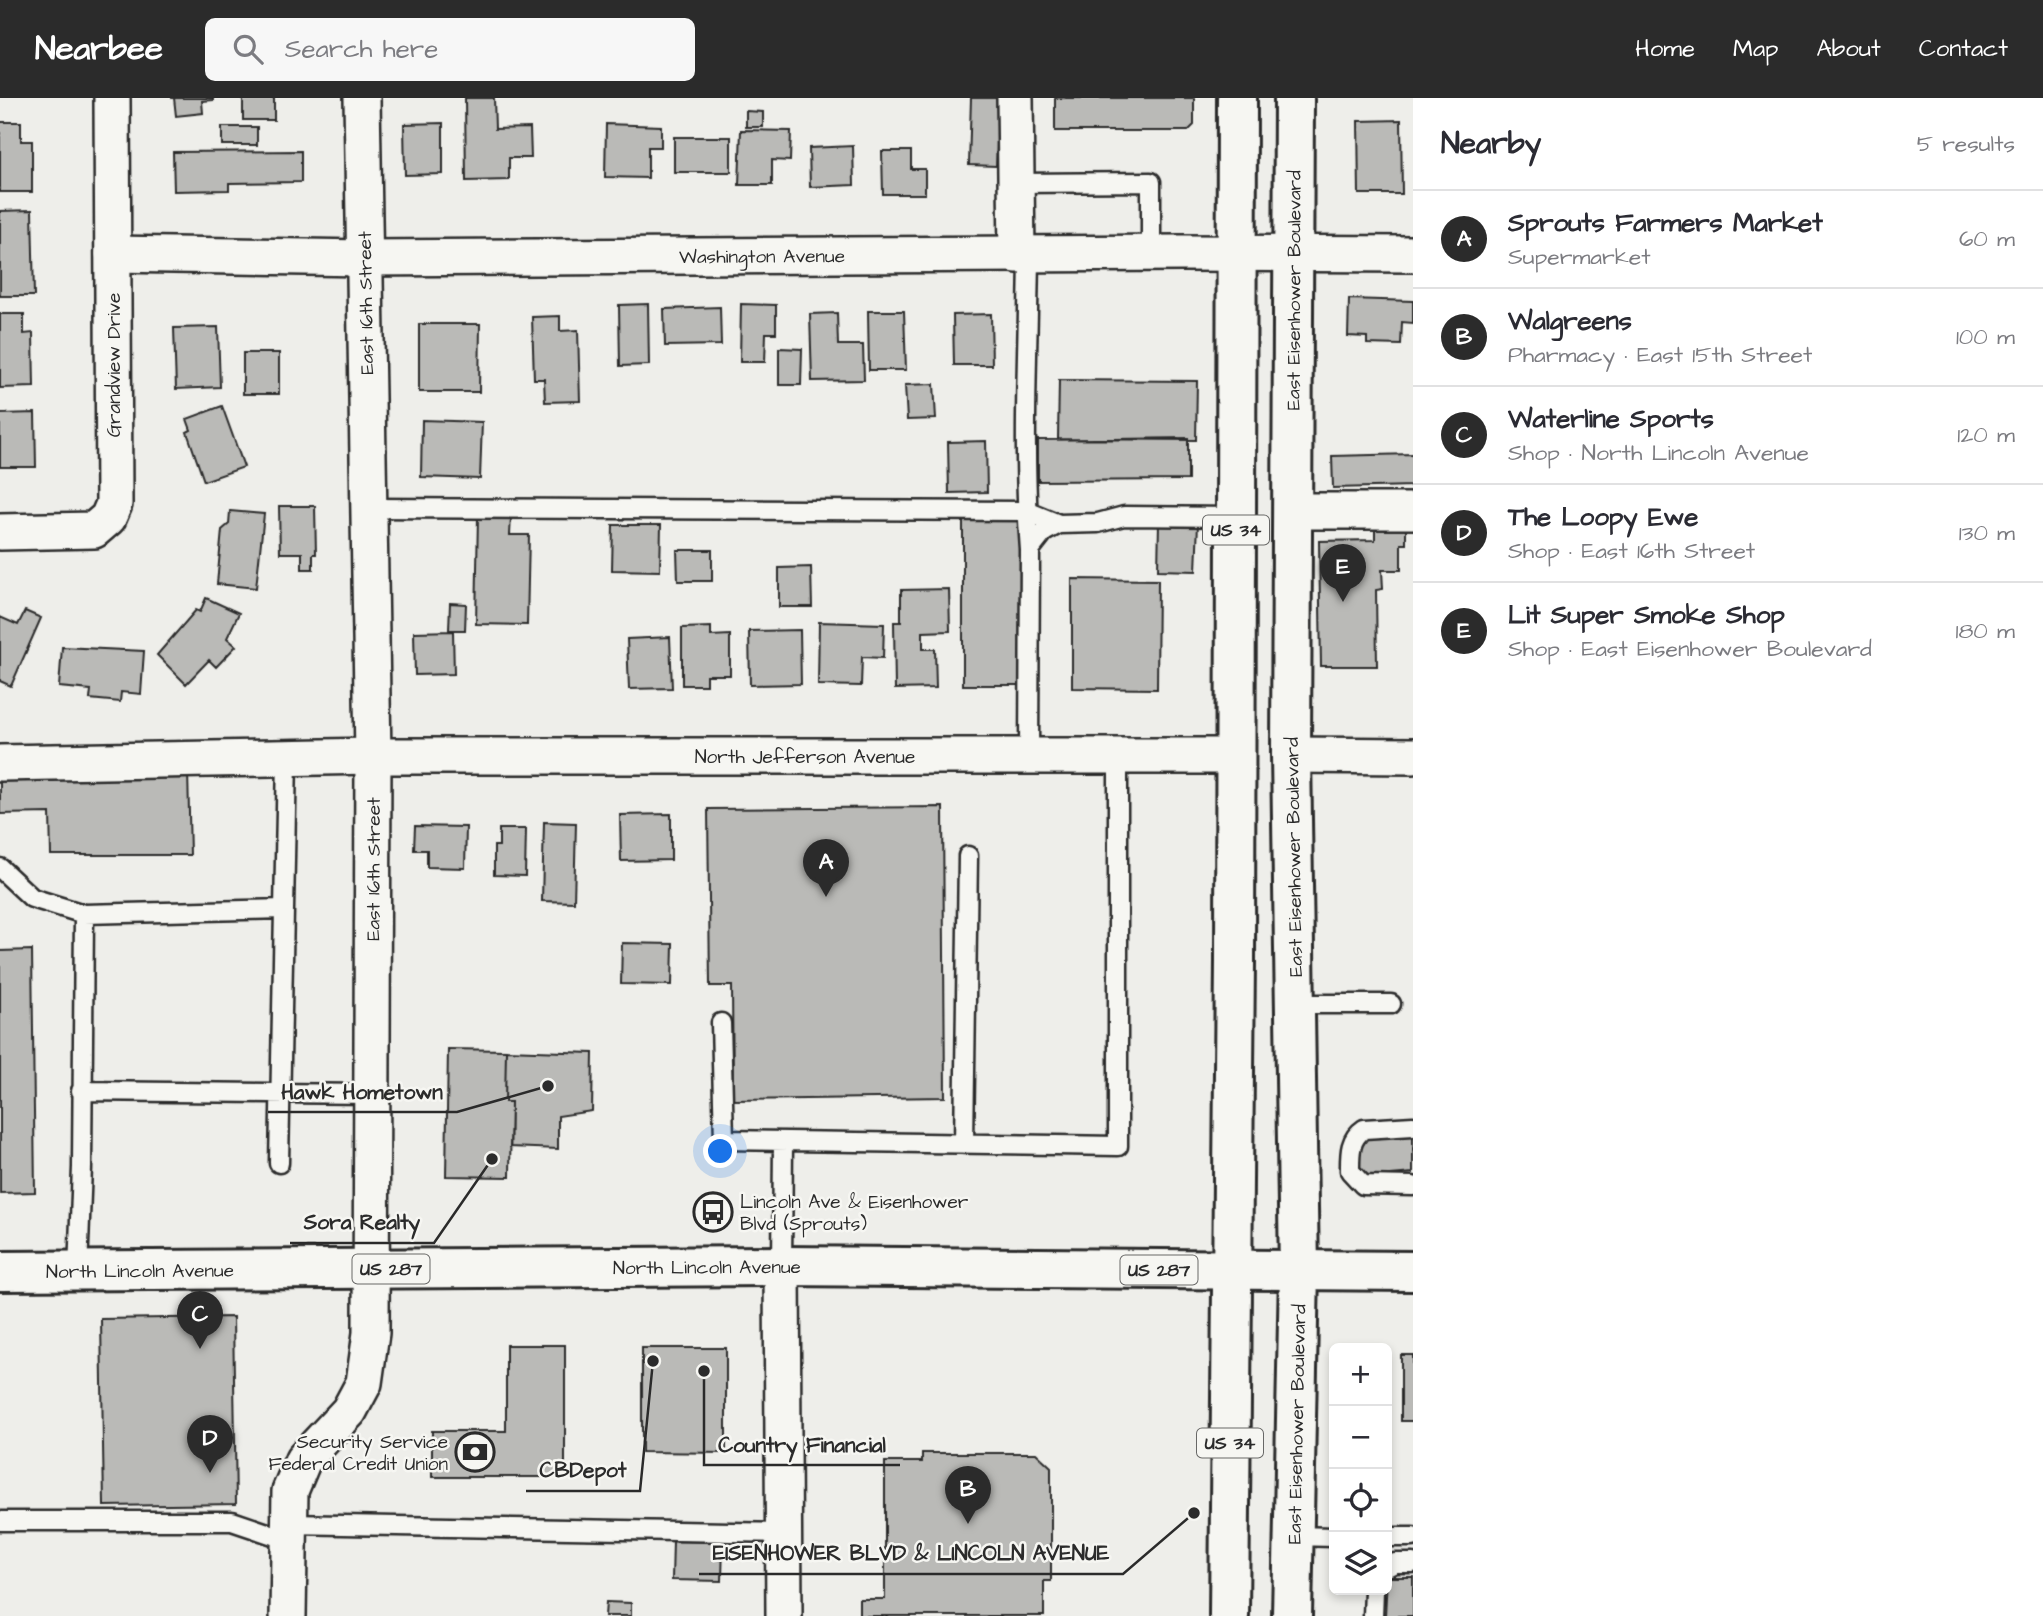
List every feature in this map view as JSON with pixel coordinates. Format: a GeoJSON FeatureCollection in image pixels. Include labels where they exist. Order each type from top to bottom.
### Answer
{"type":"FeatureCollection","features":[{"type":"Feature","properties":{"kind":"highway","name":"US 34"},"geometry":{"type":"LineString","coordinates":[[1229,1616],[1237,756],[1237,98]]}},
{"type":"Feature","properties":{"kind":"highway","name":"East Eisenhower Boulevard"},"geometry":{"type":"LineString","coordinates":[[1292,1616],[1299,1271],[1291,755],[1294,98]]}},
{"type":"Feature","properties":{"kind":"highway","name":"North Lincoln Avenue"},"geometry":{"type":"LineString","coordinates":[[0,1271],[782,1266],[1413,1271]]}},
{"type":"Feature","properties":{"kind":"street","name":"Grandview Drive"},"geometry":{"type":"LineString","coordinates":[[0,532],[94,530],[108,518],[114,504],[112,98]]}},
{"type":"Feature","properties":{"kind":"street","name":"East 16th Street"},"geometry":{"type":"LineString","coordinates":[[288,1616],[290,1491],[303,1460],[349,1411],[364,1383],[371,1333],[373,756],[362,98]]}},
{"type":"Feature","properties":{"kind":"street"},"geometry":{"type":"LineString","coordinates":[[1015,98],[1016,183],[1023,254]]}},
{"type":"Feature","properties":{"kind":"street","name":"Washington Avenue"},"geometry":{"type":"LineString","coordinates":[[113,254],[364,258],[1413,254]]}},
{"type":"Feature","properties":{"kind":"street"},"geometry":{"type":"LineString","coordinates":[[1292,511],[1413,512]]}},
{"type":"Feature","properties":{"kind":"street"},"geometry":{"type":"LineString","coordinates":[[1291,755],[1413,756]]}},
{"type":"Feature","properties":{"kind":"street","name":"North Jefferson Avenue"},"geometry":{"type":"LineString","coordinates":[[0,763],[373,756],[1237,756]]}},
{"type":"Feature","properties":{"kind":"street"},"geometry":{"type":"LineString","coordinates":[[782,1266],[784,1616]]}},
{"type":"Feature","properties":{"kind":"lane"},"geometry":{"type":"LineString","coordinates":[[1016,183],[1151,182],[1151,254]]}},
{"type":"Feature","properties":{"kind":"lane"},"geometry":{"type":"LineString","coordinates":[[1023,254],[1030,551],[1029,755]]}},
{"type":"Feature","properties":{"kind":"lane"},"geometry":{"type":"LineString","coordinates":[[368,508],[1027,511],[1059,524],[1098,523],[1124,516],[1236,517]]}},
{"type":"Feature","properties":{"kind":"lane"},"geometry":{"type":"LineString","coordinates":[[1030,551],[1044,532],[1059,524]]}},
{"type":"Feature","properties":{"kind":"lane"},"geometry":{"type":"LineString","coordinates":[[722,1023],[724,1140],[1118,1146],[1118,755]]}},
{"type":"Feature","properties":{"kind":"lane"},"geometry":{"type":"LineString","coordinates":[[279,1163],[287,758]]}},
{"type":"Feature","properties":{"kind":"lane"},"geometry":{"type":"LineString","coordinates":[[964,1144],[968,856]]}},
{"type":"Feature","properties":{"kind":"lane"},"geometry":{"type":"LineString","coordinates":[[0,869],[32,898],[84,914],[284,909]]}},
{"type":"Feature","properties":{"kind":"lane"},"geometry":{"type":"LineString","coordinates":[[78,1271],[82,1167],[84,914]]}},
{"type":"Feature","properties":{"kind":"lane"},"geometry":{"type":"LineString","coordinates":[[1295,1004],[1391,1004]]}},
{"type":"Feature","properties":{"kind":"lane"},"geometry":{"type":"LineString","coordinates":[[81,1091],[372,1094]]}},
{"type":"Feature","properties":{"kind":"lane"},"geometry":{"type":"LineString","coordinates":[[1413,1126],[1364,1129],[1357,1133],[1353,1140],[1350,1154],[1350,1171],[1363,1185],[1413,1186]]}},
{"type":"Feature","properties":{"kind":"lane"},"geometry":{"type":"LineString","coordinates":[[782,1266],[783,1142]]}},
{"type":"Feature","properties":{"kind":"lane"},"geometry":{"type":"LineString","coordinates":[[0,1521],[232,1521],[288,1532],[783,1533]]}},
{"type":"Feature","properties":{"kind":"lane"},"geometry":{"type":"LineString","coordinates":[[1293,1536],[1329,1536]]}},
{"type":"Feature","properties":{"kind":"lane"},"geometry":{"type":"LineString","coordinates":[[1392,1537],[1413,1537]]}},
{"type":"Feature","properties":{"kind":"lane"},"geometry":{"type":"LineString","coordinates":[[1392,1564],[1413,1563]]}},
{"type":"Feature","properties":{"kind":"lane"},"geometry":{"type":"LineString","coordinates":[[1373,1616],[1374,1595]]}},
{"type":"Feature","properties":{"kind":"building"},"geometry":{"type":"Polygon","coordinates":[[[174,98],[213,100],[202,101],[203,113],[176,116],[174,98]]]}},
{"type":"Feature","properties":{"kind":"building"},"geometry":{"type":"Polygon","coordinates":[[[243,98],[274,98],[274,120],[243,120],[243,98]]]}},
{"type":"Feature","properties":{"kind":"building"},"geometry":{"type":"Polygon","coordinates":[[[465,98],[494,98],[495,129],[530,128],[531,158],[509,158],[509,180],[466,181],[465,98]]]}},
{"type":"Feature","properties":{"kind":"building"},"geometry":{"type":"Polygon","coordinates":[[[971,98],[999,98],[996,166],[969,165],[971,98]]]}},
{"type":"Feature","properties":{"kind":"building"},"geometry":{"type":"Polygon","coordinates":[[[1055,98],[1194,98],[1194,125],[1188,131],[1055,131],[1055,98]]]}},
{"type":"Feature","properties":{"kind":"building"},"geometry":{"type":"Polygon","coordinates":[[[746,111],[763,112],[763,127],[746,127],[746,111]]]}},
{"type":"Feature","properties":{"kind":"building"},"geometry":{"type":"Polygon","coordinates":[[[1401,120],[1402,194],[1359,194],[1358,121],[1401,120]]]}},
{"type":"Feature","properties":{"kind":"building"},"geometry":{"type":"Polygon","coordinates":[[[0,122],[21,122],[21,141],[32,141],[32,192],[0,192],[0,122]]]}},
{"type":"Feature","properties":{"kind":"building"},"geometry":{"type":"Polygon","coordinates":[[[443,123],[443,174],[405,175],[404,124],[443,123]]]}},
{"type":"Feature","properties":{"kind":"building"},"geometry":{"type":"Polygon","coordinates":[[[606,124],[661,126],[661,147],[648,147],[648,178],[605,177],[606,124]]]}},
{"type":"Feature","properties":{"kind":"building"},"geometry":{"type":"Polygon","coordinates":[[[222,127],[257,127],[257,145],[222,145],[222,127]]]}},
{"type":"Feature","properties":{"kind":"building"},"geometry":{"type":"Polygon","coordinates":[[[741,130],[791,131],[790,161],[772,160],[772,185],[739,185],[741,130]]]}},
{"type":"Feature","properties":{"kind":"building"},"geometry":{"type":"Polygon","coordinates":[[[674,137],[731,137],[731,172],[674,172],[674,137]]]}},
{"type":"Feature","properties":{"kind":"building"},"geometry":{"type":"Polygon","coordinates":[[[853,146],[854,185],[810,187],[809,148],[853,146]]]}},
{"type":"Feature","properties":{"kind":"building"},"geometry":{"type":"Polygon","coordinates":[[[301,151],[301,182],[229,183],[229,190],[174,191],[173,152],[301,151]]]}},
{"type":"Feature","properties":{"kind":"building"},"geometry":{"type":"Polygon","coordinates":[[[882,151],[911,151],[911,169],[925,169],[925,194],[883,194],[882,151]]]}},
{"type":"Feature","properties":{"kind":"building"},"geometry":{"type":"Polygon","coordinates":[[[32,210],[34,296],[0,296],[0,211],[32,210]]]}},
{"type":"Feature","properties":{"kind":"building"},"geometry":{"type":"Polygon","coordinates":[[[1349,299],[1413,301],[1413,323],[1402,322],[1401,345],[1367,344],[1367,337],[1348,336],[1349,299]]]}},
{"type":"Feature","properties":{"kind":"building"},"geometry":{"type":"Polygon","coordinates":[[[648,304],[649,365],[620,366],[619,305],[648,304]]]}},
{"type":"Feature","properties":{"kind":"building"},"geometry":{"type":"Polygon","coordinates":[[[741,304],[776,305],[776,333],[766,333],[765,362],[740,362],[741,304]]]}},
{"type":"Feature","properties":{"kind":"building"},"geometry":{"type":"Polygon","coordinates":[[[720,307],[721,345],[665,346],[664,309],[720,307]]]}},
{"type":"Feature","properties":{"kind":"building"},"geometry":{"type":"Polygon","coordinates":[[[868,311],[904,311],[906,370],[869,370],[868,311]]]}},
{"type":"Feature","properties":{"kind":"building"},"geometry":{"type":"Polygon","coordinates":[[[837,313],[838,345],[863,345],[864,380],[812,381],[810,314],[837,313]]]}},
{"type":"Feature","properties":{"kind":"building"},"geometry":{"type":"Polygon","coordinates":[[[0,314],[24,314],[24,334],[33,333],[34,387],[0,388],[0,314]]]}},
{"type":"Feature","properties":{"kind":"building"},"geometry":{"type":"Polygon","coordinates":[[[991,314],[992,365],[954,365],[953,315],[991,314]]]}},
{"type":"Feature","properties":{"kind":"building"},"geometry":{"type":"Polygon","coordinates":[[[560,316],[560,331],[578,330],[580,401],[545,402],[544,379],[534,379],[532,317],[560,316]]]}},
{"type":"Feature","properties":{"kind":"building"},"geometry":{"type":"Polygon","coordinates":[[[419,324],[480,324],[479,392],[419,392],[419,324]]]}},
{"type":"Feature","properties":{"kind":"building"},"geometry":{"type":"Polygon","coordinates":[[[218,327],[220,387],[176,389],[174,328],[218,327]]]}},
{"type":"Feature","properties":{"kind":"building"},"geometry":{"type":"Polygon","coordinates":[[[779,348],[802,349],[801,385],[779,385],[779,348]]]}},
{"type":"Feature","properties":{"kind":"building"},"geometry":{"type":"Polygon","coordinates":[[[243,353],[279,353],[279,394],[243,394],[243,353]]]}},
{"type":"Feature","properties":{"kind":"building"},"geometry":{"type":"Polygon","coordinates":[[[1059,380],[1197,381],[1196,440],[1058,439],[1059,380]]]}},
{"type":"Feature","properties":{"kind":"building"},"geometry":{"type":"Polygon","coordinates":[[[934,384],[936,419],[907,420],[905,385],[934,384]]]}},
{"type":"Feature","properties":{"kind":"building"},"geometry":{"type":"Polygon","coordinates":[[[222,406],[244,467],[204,481],[187,432],[191,430],[187,419],[222,406]]]}},
{"type":"Feature","properties":{"kind":"building"},"geometry":{"type":"Polygon","coordinates":[[[35,413],[36,467],[0,467],[0,414],[35,413]]]}},
{"type":"Feature","properties":{"kind":"building"},"geometry":{"type":"Polygon","coordinates":[[[422,420],[482,422],[480,479],[421,477],[422,420]]]}},
{"type":"Feature","properties":{"kind":"building"},"geometry":{"type":"Polygon","coordinates":[[[1188,438],[1188,480],[1038,481],[1038,440],[1188,438]]]}},
{"type":"Feature","properties":{"kind":"building"},"geometry":{"type":"Polygon","coordinates":[[[986,441],[987,492],[949,493],[948,442],[986,441]]]}},
{"type":"Feature","properties":{"kind":"building"},"geometry":{"type":"Polygon","coordinates":[[[1413,454],[1413,486],[1333,488],[1332,456],[1413,454]]]}},
{"type":"Feature","properties":{"kind":"building"},"geometry":{"type":"Polygon","coordinates":[[[279,506],[315,506],[316,554],[313,554],[313,569],[302,569],[302,553],[280,553],[279,506]]]}},
{"type":"Feature","properties":{"kind":"building"},"geometry":{"type":"Polygon","coordinates":[[[230,511],[264,514],[256,588],[217,584],[222,530],[229,524],[230,511]]]}},
{"type":"Feature","properties":{"kind":"building"},"geometry":{"type":"Polygon","coordinates":[[[478,515],[511,516],[510,535],[529,535],[527,625],[476,624],[478,515]]]}},
{"type":"Feature","properties":{"kind":"building"},"geometry":{"type":"Polygon","coordinates":[[[963,519],[1020,519],[1020,685],[963,685],[963,519]]]}},
{"type":"Feature","properties":{"kind":"building"},"geometry":{"type":"Polygon","coordinates":[[[1159,522],[1198,523],[1196,571],[1158,570],[1159,522]]]}},
{"type":"Feature","properties":{"kind":"building"},"geometry":{"type":"Polygon","coordinates":[[[613,525],[661,525],[660,571],[612,570],[613,525]]]}},
{"type":"Feature","properties":{"kind":"building"},"geometry":{"type":"Polygon","coordinates":[[[1375,528],[1406,528],[1406,544],[1401,544],[1401,570],[1382,570],[1383,589],[1376,590],[1377,666],[1321,666],[1319,541],[1375,540],[1375,528]]]}},
{"type":"Feature","properties":{"kind":"building"},"geometry":{"type":"Polygon","coordinates":[[[677,550],[712,550],[712,581],[678,581],[677,550]]]}},
{"type":"Feature","properties":{"kind":"building"},"geometry":{"type":"Polygon","coordinates":[[[811,567],[812,607],[779,607],[779,568],[811,567]]]}},
{"type":"Feature","properties":{"kind":"building"},"geometry":{"type":"Polygon","coordinates":[[[1072,579],[1158,580],[1157,689],[1072,688],[1072,579]]]}},
{"type":"Feature","properties":{"kind":"building"},"geometry":{"type":"Polygon","coordinates":[[[949,589],[950,631],[923,632],[923,649],[935,649],[936,688],[895,689],[894,622],[901,622],[901,590],[949,589]]]}},
{"type":"Feature","properties":{"kind":"building"},"geometry":{"type":"Polygon","coordinates":[[[206,598],[239,613],[227,638],[236,646],[216,667],[209,660],[186,684],[157,655],[196,610],[200,612],[206,598]]]}},
{"type":"Feature","properties":{"kind":"building"},"geometry":{"type":"Polygon","coordinates":[[[450,603],[466,604],[465,630],[449,630],[450,603]]]}},
{"type":"Feature","properties":{"kind":"building"},"geometry":{"type":"Polygon","coordinates":[[[25,611],[41,618],[11,686],[0,681],[0,617],[18,625],[25,611]]]}},
{"type":"Feature","properties":{"kind":"building"},"geometry":{"type":"Polygon","coordinates":[[[819,622],[884,624],[883,658],[862,657],[861,686],[818,685],[819,622]]]}},
{"type":"Feature","properties":{"kind":"building"},"geometry":{"type":"Polygon","coordinates":[[[711,627],[711,636],[730,635],[730,675],[706,675],[706,685],[682,685],[682,628],[711,627]]]}},
{"type":"Feature","properties":{"kind":"building"},"geometry":{"type":"Polygon","coordinates":[[[800,630],[801,684],[750,685],[749,631],[800,630]]]}},
{"type":"Feature","properties":{"kind":"building"},"geometry":{"type":"Polygon","coordinates":[[[453,631],[454,674],[415,675],[414,632],[453,631]]]}},
{"type":"Feature","properties":{"kind":"building"},"geometry":{"type":"Polygon","coordinates":[[[670,637],[672,688],[629,689],[627,639],[670,637]]]}},
{"type":"Feature","properties":{"kind":"building"},"geometry":{"type":"Polygon","coordinates":[[[62,647],[144,651],[141,694],[121,692],[120,702],[90,699],[91,690],[59,687],[62,647]]]}},
{"type":"Feature","properties":{"kind":"building"},"geometry":{"type":"Polygon","coordinates":[[[188,771],[190,855],[51,855],[50,813],[0,814],[0,774],[188,771]]]}},
{"type":"Feature","properties":{"kind":"building"},"geometry":{"type":"Polygon","coordinates":[[[943,807],[945,1097],[733,1100],[732,986],[710,986],[708,809],[943,807]]]}},
{"type":"Feature","properties":{"kind":"building"},"geometry":{"type":"Polygon","coordinates":[[[671,814],[671,860],[621,861],[620,815],[671,814]]]}},
{"type":"Feature","properties":{"kind":"building"},"geometry":{"type":"Polygon","coordinates":[[[544,822],[576,823],[574,902],[542,901],[544,822]]]}},
{"type":"Feature","properties":{"kind":"building"},"geometry":{"type":"Polygon","coordinates":[[[415,826],[466,827],[465,868],[427,867],[427,850],[414,850],[415,826]]]}},
{"type":"Feature","properties":{"kind":"building"},"geometry":{"type":"Polygon","coordinates":[[[499,829],[526,829],[525,876],[494,875],[494,846],[499,846],[499,829]]]}},
{"type":"Feature","properties":{"kind":"building"},"geometry":{"type":"Polygon","coordinates":[[[622,943],[673,944],[672,985],[621,984],[622,943]]]}},
{"type":"Feature","properties":{"kind":"building"},"geometry":{"type":"Polygon","coordinates":[[[32,950],[35,1192],[0,1193],[0,951],[32,950]]]}},
{"type":"Feature","properties":{"kind":"building"},"geometry":{"type":"Polygon","coordinates":[[[448,1049],[506,1050],[505,1102],[511,1102],[510,1177],[446,1176],[448,1049]]]}},
{"type":"Feature","properties":{"kind":"building"},"geometry":{"type":"Polygon","coordinates":[[[506,1050],[593,1053],[592,1111],[558,1116],[558,1149],[510,1147],[511,1102],[505,1102],[506,1050]]]}},
{"type":"Feature","properties":{"kind":"building"},"geometry":{"type":"Polygon","coordinates":[[[1413,1132],[1413,1173],[1368,1177],[1360,1171],[1358,1144],[1366,1136],[1413,1132]]]}},
{"type":"Feature","properties":{"kind":"building"},"geometry":{"type":"Polygon","coordinates":[[[233,1317],[236,1504],[104,1506],[101,1319],[233,1317]]]}},
{"type":"Feature","properties":{"kind":"building"},"geometry":{"type":"Polygon","coordinates":[[[506,1345],[565,1345],[565,1477],[432,1477],[432,1431],[506,1431],[506,1345]]]}},
{"type":"Feature","properties":{"kind":"building"},"geometry":{"type":"Polygon","coordinates":[[[642,1348],[726,1348],[726,1453],[642,1452],[642,1348]]]}},
{"type":"Feature","properties":{"kind":"building"},"geometry":{"type":"Polygon","coordinates":[[[1401,1355],[1413,1355],[1413,1421],[1401,1421],[1401,1355]]]}},
{"type":"Feature","properties":{"kind":"building"},"geometry":{"type":"Polygon","coordinates":[[[922,1453],[1036,1453],[1051,1467],[1051,1581],[1044,1581],[1044,1616],[859,1616],[859,1599],[885,1599],[885,1462],[922,1462],[922,1453]]]}},
{"type":"Feature","properties":{"kind":"building"},"geometry":{"type":"Polygon","coordinates":[[[673,1541],[723,1542],[722,1581],[672,1580],[673,1541]]]}},
{"type":"Feature","properties":{"kind":"building"},"geometry":{"type":"Polygon","coordinates":[[[1392,1577],[1413,1577],[1413,1616],[1385,1616],[1386,1595],[1392,1595],[1392,1577]]]}},
{"type":"Feature","properties":{"kind":"building"},"geometry":{"type":"Polygon","coordinates":[[[606,1602],[631,1603],[631,1616],[605,1616],[606,1602]]]}},
{"type":"Feature","properties":{"kind":"place","name":"Lit Super Smoke Shop"},"geometry":{"type":"Point","coordinates":[1343,602]}},
{"type":"Feature","properties":{"kind":"place","name":"Sprouts Farmers Market"},"geometry":{"type":"Point","coordinates":[826,897]}},
{"type":"Feature","properties":{"kind":"place","name":"Hawk Hometown"},"geometry":{"type":"Point","coordinates":[548,1086]}},
{"type":"Feature","properties":{"kind":"place","name":"Sora Realty"},"geometry":{"type":"Point","coordinates":[492,1159]}},
{"type":"Feature","properties":{"kind":"place","name":"Lincoln Ave & Eisenhower Blvd (Sprouts)"},"geometry":{"type":"Point","coordinates":[713,1212]}},
{"type":"Feature","properties":{"kind":"place","name":"Waterline Sports"},"geometry":{"type":"Point","coordinates":[200,1349]}},
{"type":"Feature","properties":{"kind":"place","name":"CBDepot"},"geometry":{"type":"Point","coordinates":[653,1361]}},
{"type":"Feature","properties":{"kind":"place","name":"Country Financial"},"geometry":{"type":"Point","coordinates":[704,1371]}},
{"type":"Feature","properties":{"kind":"place","name":"Security Service Federal Credit Union"},"geometry":{"type":"Point","coordinates":[475,1452]}},
{"type":"Feature","properties":{"kind":"place","name":"The Loopy Ewe"},"geometry":{"type":"Point","coordinates":[210,1473]}},
{"type":"Feature","properties":{"kind":"place","name":"EISENHOWER BLVD & LINCOLN AVENUE"},"geometry":{"type":"Point","coordinates":[1194,1513]}},
{"type":"Feature","properties":{"kind":"place","name":"Walgreens"},"geometry":{"type":"Point","coordinates":[968,1524]}}]}
